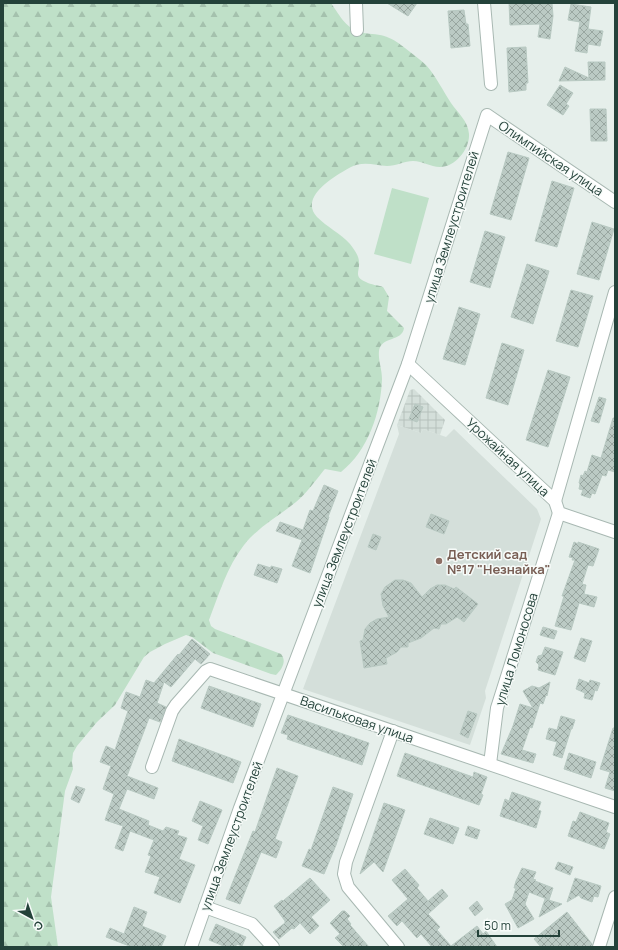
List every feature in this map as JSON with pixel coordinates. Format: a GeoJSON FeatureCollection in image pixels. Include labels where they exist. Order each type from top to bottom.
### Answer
{"type":"FeatureCollection","features":[{"type":"Feature","properties":{"kind":"street"},"geometry":{"type":"LineString","coordinates":[[356,3],[357,30]]}},
{"type":"Feature","properties":{"kind":"street"},"geometry":{"type":"LineString","coordinates":[[484,3],[491,84]]}},
{"type":"Feature","properties":{"kind":"street","name":"Олимпийская улица"},"geometry":{"type":"LineString","coordinates":[[487,114],[615,202]]}},
{"type":"Feature","properties":{"kind":"street","name":"улица Землеустроителей"},"geometry":{"type":"LineString","coordinates":[[191,947],[240,808],[408,364],[487,114]]}},
{"type":"Feature","properties":{"kind":"street"},"geometry":{"type":"LineString","coordinates":[[554,501],[615,292]]}},
{"type":"Feature","properties":{"kind":"street","name":"Урожайная улица"},"geometry":{"type":"LineString","coordinates":[[408,364],[554,501],[559,513]]}},
{"type":"Feature","properties":{"kind":"street"},"geometry":{"type":"LineString","coordinates":[[559,513],[615,532]]}},
{"type":"Feature","properties":{"kind":"street","name":"улица Ломоносова"},"geometry":{"type":"LineString","coordinates":[[490,764],[497,708],[559,513]]}},
{"type":"Feature","properties":{"kind":"street","name":"Васильковая улица"},"geometry":{"type":"LineString","coordinates":[[152,767],[172,711],[206,671],[210,669],[615,807]]}},
{"type":"Feature","properties":{"kind":"street"},"geometry":{"type":"LineString","coordinates":[[393,731],[346,862],[344,874],[345,881],[352,893],[398,947]]}},
{"type":"Feature","properties":{"kind":"street"},"geometry":{"type":"LineString","coordinates":[[599,947],[614,904]]}},
{"type":"Feature","properties":{"kind":"street"},"geometry":{"type":"LineString","coordinates":[[205,907],[252,924],[273,947]]}},
{"type":"Feature","properties":{"kind":"shaded area"},"geometry":{"type":"Polygon","coordinates":[[[414,389],[445,420],[440,435],[423,429],[421,433],[397,425],[410,390],[414,389]]]}},
{"type":"Feature","properties":{"kind":"shaded area","name":"Детский сад №17 \"Незнайка\""},"geometry":{"type":"Polygon","coordinates":[[[397,425],[421,433],[423,429],[446,437],[454,429],[537,509],[541,519],[485,691],[486,698],[470,745],[303,689],[399,434],[397,425]]]}},
{"type":"Feature","properties":{"kind":"green space"},"geometry":{"type":"Polygon","coordinates":[[[3,3],[331,3],[348,26],[363,33],[381,35],[392,39],[426,65],[451,103],[465,121],[469,134],[469,140],[464,151],[456,161],[451,164],[436,167],[413,161],[387,166],[369,164],[355,165],[329,181],[316,194],[312,201],[312,209],[317,217],[342,237],[355,250],[359,260],[358,276],[368,283],[383,287],[389,297],[387,311],[404,328],[400,335],[383,343],[379,351],[382,379],[376,417],[366,442],[359,453],[341,472],[325,469],[300,498],[262,527],[244,545],[233,562],[220,591],[209,620],[211,626],[215,629],[281,654],[284,662],[278,673],[276,675],[271,674],[213,653],[192,637],[186,635],[165,644],[144,657],[115,705],[97,722],[77,746],[73,753],[73,769],[65,791],[51,897],[58,947],[3,947],[3,3]]]}},
{"type":"Feature","properties":{"kind":"green space"},"geometry":{"type":"Polygon","coordinates":[[[392,188],[429,198],[411,264],[374,254],[392,188]]]}},
{"type":"Feature","properties":{"kind":"building"},"geometry":{"type":"Polygon","coordinates":[[[387,3],[417,3],[408,16],[387,3]]]}},
{"type":"Feature","properties":{"kind":"building"},"geometry":{"type":"Polygon","coordinates":[[[509,3],[552,3],[553,16],[550,39],[538,37],[540,24],[510,25],[509,3]]]}},
{"type":"Feature","properties":{"kind":"building"},"geometry":{"type":"Polygon","coordinates":[[[571,4],[591,7],[588,29],[603,31],[600,46],[588,44],[587,53],[575,51],[580,22],[568,20],[571,4]]]}},
{"type":"Feature","properties":{"kind":"building"},"geometry":{"type":"Polygon","coordinates":[[[464,10],[466,24],[468,24],[470,46],[451,48],[448,11],[464,10]]]}},
{"type":"Feature","properties":{"kind":"building"},"geometry":{"type":"Polygon","coordinates":[[[526,47],[528,83],[526,83],[526,90],[509,92],[507,48],[526,47]]]}},
{"type":"Feature","properties":{"kind":"building"},"geometry":{"type":"Polygon","coordinates":[[[588,62],[605,62],[605,80],[559,81],[565,67],[589,78],[588,62]]]}},
{"type":"Feature","properties":{"kind":"building"},"geometry":{"type":"Polygon","coordinates":[[[560,85],[573,93],[566,104],[569,106],[563,115],[547,105],[560,85]]]}},
{"type":"Feature","properties":{"kind":"building"},"geometry":{"type":"Polygon","coordinates":[[[590,109],[606,109],[607,141],[591,141],[590,109]]]}},
{"type":"Feature","properties":{"kind":"building"},"geometry":{"type":"Polygon","coordinates":[[[508,152],[529,158],[511,220],[490,214],[508,152]]]}},
{"type":"Feature","properties":{"kind":"building"},"geometry":{"type":"Polygon","coordinates":[[[552,181],[574,188],[557,247],[535,241],[552,181]]]}},
{"type":"Feature","properties":{"kind":"building"},"geometry":{"type":"Polygon","coordinates":[[[592,222],[614,229],[599,280],[577,274],[592,222]]]}},
{"type":"Feature","properties":{"kind":"building"},"geometry":{"type":"Polygon","coordinates":[[[485,231],[505,237],[490,288],[470,282],[485,231]]]}},
{"type":"Feature","properties":{"kind":"building"},"geometry":{"type":"Polygon","coordinates":[[[527,264],[549,271],[533,324],[511,317],[527,264]]]}},
{"type":"Feature","properties":{"kind":"building"},"geometry":{"type":"Polygon","coordinates":[[[571,290],[593,296],[578,347],[556,341],[571,290]]]}},
{"type":"Feature","properties":{"kind":"building"},"geometry":{"type":"Polygon","coordinates":[[[459,307],[480,314],[465,365],[443,359],[459,307]]]}},
{"type":"Feature","properties":{"kind":"building"},"geometry":{"type":"Polygon","coordinates":[[[502,343],[524,350],[508,405],[486,398],[502,343]]]}},
{"type":"Feature","properties":{"kind":"building"},"geometry":{"type":"Polygon","coordinates":[[[548,370],[570,377],[548,447],[526,440],[548,370]]]}},
{"type":"Feature","properties":{"kind":"building"},"geometry":{"type":"Polygon","coordinates":[[[599,397],[606,399],[599,423],[591,421],[599,397]]]}},
{"type":"Feature","properties":{"kind":"building"},"geometry":{"type":"Polygon","coordinates":[[[415,404],[423,407],[417,422],[409,419],[415,404]]]}},
{"type":"Feature","properties":{"kind":"building"},"geometry":{"type":"Polygon","coordinates":[[[613,418],[615,418],[615,472],[608,470],[606,476],[602,475],[595,494],[592,493],[590,498],[581,495],[583,490],[579,489],[579,483],[581,475],[583,476],[585,471],[587,472],[592,455],[601,458],[613,418]]]}},
{"type":"Feature","properties":{"kind":"building"},"geometry":{"type":"Polygon","coordinates":[[[324,485],[338,491],[310,573],[292,566],[302,540],[276,531],[280,522],[303,530],[310,510],[313,511],[324,485]]]}},
{"type":"Feature","properties":{"kind":"building"},"geometry":{"type":"Polygon","coordinates":[[[431,514],[449,521],[444,534],[426,527],[431,514]]]}},
{"type":"Feature","properties":{"kind":"building"},"geometry":{"type":"Polygon","coordinates":[[[373,534],[381,537],[376,550],[368,547],[373,534]]]}},
{"type":"Feature","properties":{"kind":"building"},"geometry":{"type":"Polygon","coordinates":[[[574,542],[599,549],[593,566],[588,565],[582,584],[586,585],[584,594],[597,597],[594,607],[579,603],[571,630],[555,626],[564,596],[562,596],[575,560],[572,560],[573,558],[569,557],[574,542]]]}},
{"type":"Feature","properties":{"kind":"building"},"geometry":{"type":"Polygon","coordinates":[[[258,564],[271,568],[271,566],[282,569],[277,583],[254,575],[258,564]]]}},
{"type":"Feature","properties":{"kind":"building"},"geometry":{"type":"Polygon","coordinates":[[[395,580],[403,580],[411,583],[422,597],[430,589],[437,585],[445,585],[454,589],[456,587],[478,604],[464,622],[457,617],[446,624],[441,624],[439,629],[434,628],[421,638],[408,643],[408,647],[401,647],[397,652],[386,658],[387,664],[364,668],[360,641],[363,640],[365,629],[370,623],[377,619],[389,617],[383,606],[381,594],[385,587],[395,580]]]}},
{"type":"Feature","properties":{"kind":"building"},"geometry":{"type":"Polygon","coordinates":[[[543,627],[557,631],[554,639],[540,635],[543,627]]]}},
{"type":"Feature","properties":{"kind":"building"},"geometry":{"type":"Polygon","coordinates":[[[581,638],[592,641],[585,662],[574,658],[581,638]]]}},
{"type":"Feature","properties":{"kind":"building"},"geometry":{"type":"Polygon","coordinates":[[[192,639],[210,654],[201,664],[195,659],[171,687],[164,682],[157,703],[166,707],[160,722],[149,718],[127,776],[158,788],[154,799],[127,789],[119,809],[149,821],[148,825],[163,831],[166,827],[179,831],[177,835],[187,838],[179,859],[195,865],[180,903],[154,893],[160,877],[145,872],[151,856],[148,855],[154,840],[130,831],[123,851],[115,848],[123,826],[105,820],[114,794],[103,789],[111,766],[100,762],[106,746],[115,750],[128,711],[121,708],[126,692],[140,697],[146,680],[154,683],[192,639]]]}},
{"type":"Feature","properties":{"kind":"building"},"geometry":{"type":"Polygon","coordinates":[[[545,647],[563,652],[555,675],[538,670],[539,665],[536,662],[538,656],[542,655],[545,647]]]}},
{"type":"Feature","properties":{"kind":"building"},"geometry":{"type":"Polygon","coordinates":[[[579,679],[589,683],[590,680],[600,683],[597,691],[595,690],[592,700],[584,698],[585,693],[576,689],[579,679]]]}},
{"type":"Feature","properties":{"kind":"building"},"geometry":{"type":"Polygon","coordinates":[[[550,682],[547,696],[546,695],[543,704],[540,703],[532,728],[530,727],[522,750],[536,754],[533,763],[501,754],[513,726],[520,704],[533,708],[523,691],[532,686],[539,688],[550,682]]]}},
{"type":"Feature","properties":{"kind":"building"},"geometry":{"type":"Polygon","coordinates":[[[209,686],[261,704],[253,727],[201,708],[209,686]]]}},
{"type":"Feature","properties":{"kind":"building"},"geometry":{"type":"Polygon","coordinates":[[[468,711],[477,714],[468,738],[460,734],[468,711]]]}},
{"type":"Feature","properties":{"kind":"building"},"geometry":{"type":"Polygon","coordinates":[[[288,715],[369,743],[362,765],[287,739],[288,735],[281,733],[288,715]]]}},
{"type":"Feature","properties":{"kind":"building"},"geometry":{"type":"Polygon","coordinates":[[[561,716],[575,720],[562,758],[553,755],[557,742],[546,739],[549,728],[557,730],[561,716]]]}},
{"type":"Feature","properties":{"kind":"building"},"geometry":{"type":"Polygon","coordinates":[[[613,728],[615,728],[615,791],[605,788],[610,772],[600,769],[613,728]]]}},
{"type":"Feature","properties":{"kind":"building"},"geometry":{"type":"Polygon","coordinates":[[[179,739],[241,762],[233,783],[172,761],[179,739]]]}},
{"type":"Feature","properties":{"kind":"building"},"geometry":{"type":"Polygon","coordinates":[[[405,753],[473,777],[474,772],[487,777],[479,805],[397,776],[405,753]]]}},
{"type":"Feature","properties":{"kind":"building"},"geometry":{"type":"Polygon","coordinates":[[[569,753],[596,762],[591,778],[564,769],[569,753]]]}},
{"type":"Feature","properties":{"kind":"building"},"geometry":{"type":"Polygon","coordinates":[[[277,768],[298,776],[275,839],[282,842],[276,858],[261,852],[240,904],[226,899],[253,831],[255,832],[277,768]]]}},
{"type":"Feature","properties":{"kind":"building"},"geometry":{"type":"Polygon","coordinates":[[[76,786],[85,789],[79,803],[71,799],[76,786]]]}},
{"type":"Feature","properties":{"kind":"building"},"geometry":{"type":"Polygon","coordinates":[[[333,787],[353,794],[336,845],[324,874],[302,866],[309,849],[311,850],[333,787]]]}},
{"type":"Feature","properties":{"kind":"building"},"geometry":{"type":"Polygon","coordinates":[[[512,792],[541,802],[538,810],[541,811],[536,828],[500,816],[505,799],[509,801],[512,792]]]}},
{"type":"Feature","properties":{"kind":"building"},"geometry":{"type":"Polygon","coordinates":[[[200,801],[222,810],[208,844],[198,840],[203,826],[192,821],[200,801]]]}},
{"type":"Feature","properties":{"kind":"building"},"geometry":{"type":"Polygon","coordinates":[[[384,803],[405,810],[383,872],[374,862],[360,874],[384,803]]]}},
{"type":"Feature","properties":{"kind":"building"},"geometry":{"type":"Polygon","coordinates":[[[580,812],[609,823],[606,832],[610,834],[604,849],[568,836],[573,821],[576,822],[580,812]]]}},
{"type":"Feature","properties":{"kind":"building"},"geometry":{"type":"Polygon","coordinates":[[[430,818],[459,828],[453,844],[424,834],[430,818]]]}},
{"type":"Feature","properties":{"kind":"building"},"geometry":{"type":"Polygon","coordinates":[[[468,826],[480,830],[477,839],[465,835],[468,826]]]}},
{"type":"Feature","properties":{"kind":"building"},"geometry":{"type":"Polygon","coordinates":[[[558,862],[573,867],[570,875],[555,869],[558,862]]]}},
{"type":"Feature","properties":{"kind":"building"},"geometry":{"type":"Polygon","coordinates":[[[522,868],[536,872],[533,879],[536,880],[535,881],[553,888],[549,900],[529,892],[525,904],[534,919],[518,928],[505,904],[512,900],[516,888],[514,888],[516,881],[522,868]]]}},
{"type":"Feature","properties":{"kind":"building"},"geometry":{"type":"Polygon","coordinates":[[[405,869],[419,885],[417,888],[428,901],[442,889],[448,896],[428,914],[440,927],[437,930],[451,946],[477,926],[483,934],[486,931],[497,947],[432,947],[421,934],[417,938],[402,921],[397,926],[388,916],[408,899],[392,880],[405,869]]]}},
{"type":"Feature","properties":{"kind":"building"},"geometry":{"type":"Polygon","coordinates":[[[310,878],[330,900],[311,917],[319,926],[310,934],[300,923],[279,939],[273,932],[285,923],[285,921],[274,906],[282,900],[283,901],[310,878]]]}},
{"type":"Feature","properties":{"kind":"building"},"geometry":{"type":"Polygon","coordinates":[[[575,878],[601,886],[598,897],[594,896],[592,902],[581,898],[579,895],[567,902],[575,878]]]}},
{"type":"Feature","properties":{"kind":"building"},"geometry":{"type":"Polygon","coordinates":[[[545,899],[562,904],[539,917],[545,899]]]}},
{"type":"Feature","properties":{"kind":"building"},"geometry":{"type":"Polygon","coordinates":[[[477,901],[483,909],[475,916],[469,908],[477,901]]]}},
{"type":"Feature","properties":{"kind":"building"},"geometry":{"type":"Polygon","coordinates":[[[134,907],[147,912],[142,926],[166,936],[161,947],[132,947],[106,937],[110,928],[124,934],[134,907]]]}},
{"type":"Feature","properties":{"kind":"building"},"geometry":{"type":"Polygon","coordinates":[[[342,911],[345,911],[350,916],[347,919],[351,924],[350,925],[369,947],[344,947],[335,938],[340,934],[330,923],[342,911]]]}},
{"type":"Feature","properties":{"kind":"building"},"geometry":{"type":"Polygon","coordinates":[[[567,912],[592,944],[592,947],[541,947],[534,939],[567,912]]]}},
{"type":"Feature","properties":{"kind":"building"},"geometry":{"type":"Polygon","coordinates":[[[216,924],[246,937],[242,946],[237,944],[235,947],[226,947],[209,940],[216,924]]]}},
{"type":"Feature","properties":{"kind":"place","name":"Детский сад №17 \"Незнайка\""},"geometry":{"type":"Point","coordinates":[439,561]}}]}
